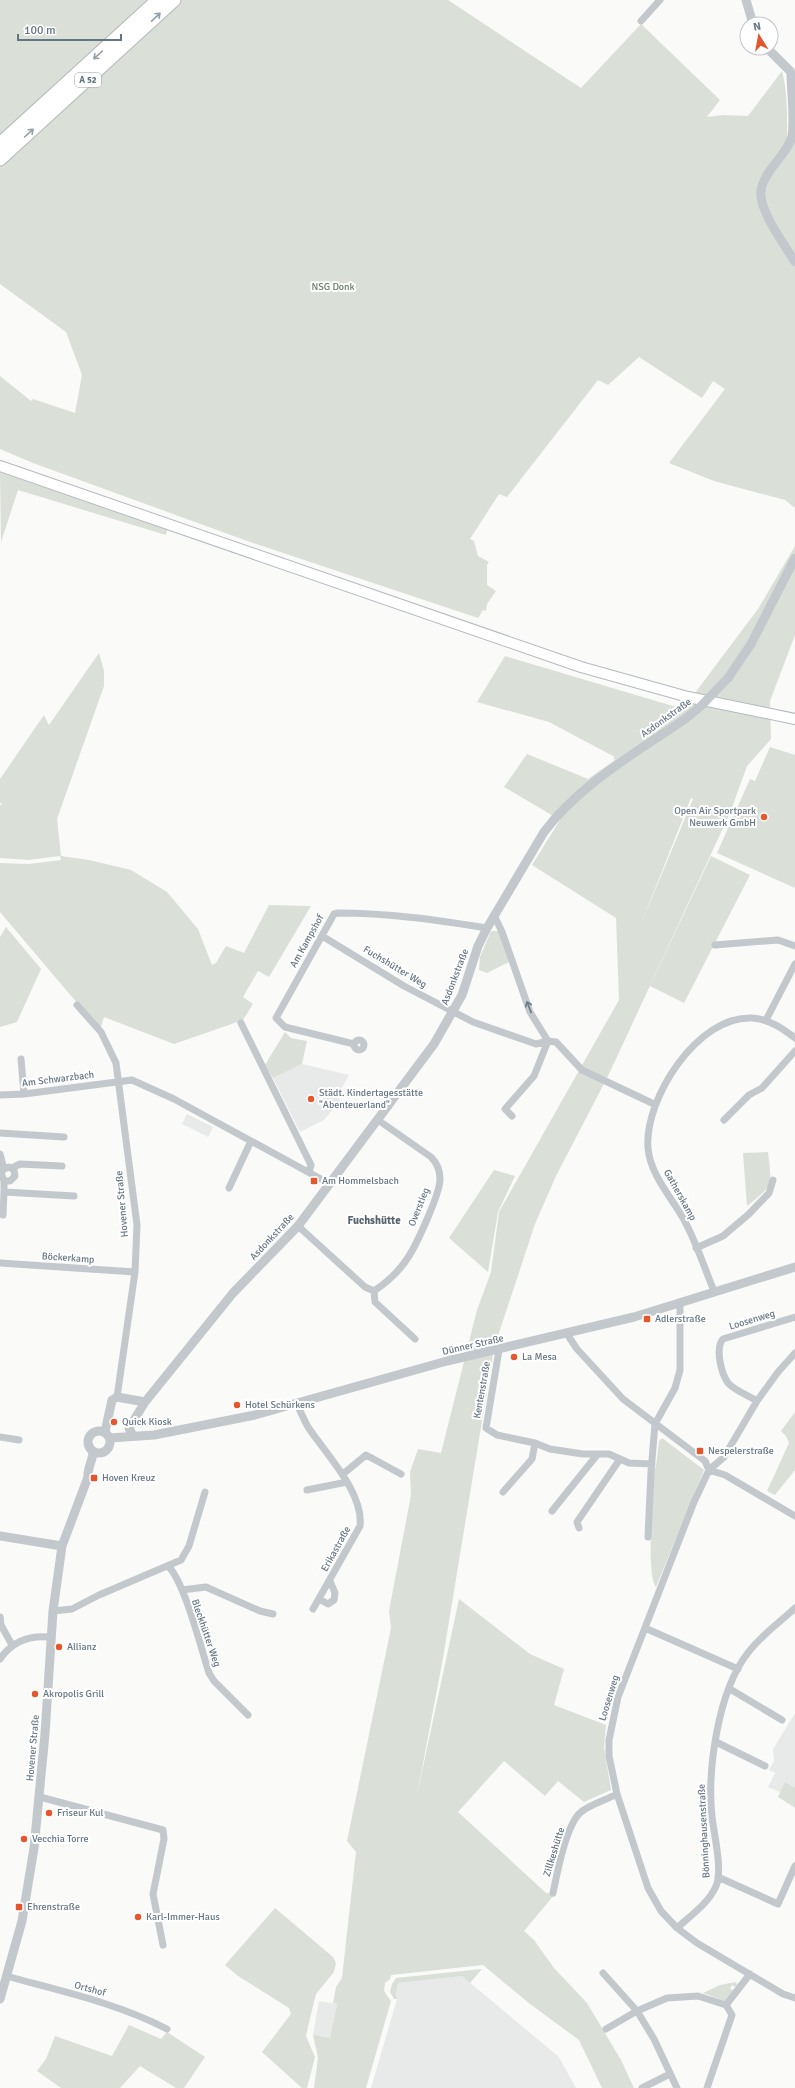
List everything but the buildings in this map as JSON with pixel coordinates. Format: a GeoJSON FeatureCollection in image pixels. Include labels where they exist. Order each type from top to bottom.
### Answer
{"type":"FeatureCollection","features":[{"type":"Feature","properties":{"kind":"highway","name":"A 52"},"geometry":{"type":"LineString","coordinates":[[0,144],[158,0]]}},
{"type":"Feature","properties":{"kind":"highway","name":"A 52"},"geometry":{"type":"LineString","coordinates":[[0,159],[174,0]]}},
{"type":"Feature","properties":{"kind":"main road"},"geometry":{"type":"LineString","coordinates":[[0,466],[581,667],[688,697],[795,719]]}},
{"type":"Feature","properties":{"kind":"street"},"geometry":{"type":"LineString","coordinates":[[641,21],[660,0]]}},
{"type":"Feature","properties":{"kind":"street"},"geometry":{"type":"LineString","coordinates":[[746,0],[751,16]]}},
{"type":"Feature","properties":{"kind":"street"},"geometry":{"type":"LineString","coordinates":[[775,56],[793,73],[793,137],[768,173],[761,192],[762,202],[767,214],[795,262]]}},
{"type":"Feature","properties":{"kind":"street","name":"Asdonkstraße"},"geometry":{"type":"LineString","coordinates":[[133,1436],[129,1432],[129,1428],[146,1402],[233,1293],[298,1226],[434,1044],[454,1012],[462,995],[478,946],[494,914],[544,832],[565,806],[593,783],[685,719],[701,706],[728,678],[751,644],[795,558]]}},
{"type":"Feature","properties":{"kind":"street","name":"Am Kampshof"},"geometry":{"type":"LineString","coordinates":[[354,1044],[285,1027],[276,1018],[331,917],[338,913],[435,920],[487,928]]}},
{"type":"Feature","properties":{"kind":"street"},"geometry":{"type":"LineString","coordinates":[[494,914],[502,932],[530,1012],[548,1041]]}},
{"type":"Feature","properties":{"kind":"street","name":"Fuchshütter Weg"},"geometry":{"type":"LineString","coordinates":[[322,936],[404,986],[473,1022],[536,1044],[548,1041]]}},
{"type":"Feature","properties":{"kind":"street"},"geometry":{"type":"LineString","coordinates":[[715,945],[778,940],[795,946]]}},
{"type":"Feature","properties":{"kind":"street"},"geometry":{"type":"LineString","coordinates":[[766,1020],[795,964]]}},
{"type":"Feature","properties":{"kind":"street","name":"Hovener Straße"},"geometry":{"type":"LineString","coordinates":[[77,1005],[101,1032],[116,1063],[137,1225],[135,1272],[118,1397]]}},
{"type":"Feature","properties":{"kind":"street","name":"Gatherskamp"},"geometry":{"type":"LineString","coordinates":[[714,1291],[684,1220],[660,1181],[648,1150],[648,1134],[654,1104],[683,1058],[706,1033],[728,1021],[752,1018],[766,1020],[778,1026],[795,1038]]}},
{"type":"Feature","properties":{"kind":"street"},"geometry":{"type":"LineString","coordinates":[[241,1023],[311,1166],[309,1172]]}},
{"type":"Feature","properties":{"kind":"street"},"geometry":{"type":"LineString","coordinates":[[548,1041],[556,1042],[582,1070],[654,1104]]}},
{"type":"Feature","properties":{"kind":"street"},"geometry":{"type":"LineString","coordinates":[[512,1116],[505,1109],[534,1076],[548,1041]]}},
{"type":"Feature","properties":{"kind":"street"},"geometry":{"type":"LineString","coordinates":[[724,1120],[749,1095],[762,1088],[795,1051]]}},
{"type":"Feature","properties":{"kind":"street"},"geometry":{"type":"LineString","coordinates":[[21,1059],[24,1094]]}},
{"type":"Feature","properties":{"kind":"street"},"geometry":{"type":"LineString","coordinates":[[119,1081],[132,1080],[174,1100],[330,1184]]}},
{"type":"Feature","properties":{"kind":"street","name":"Am Schwarzbach"},"geometry":{"type":"LineString","coordinates":[[0,1095],[24,1094],[119,1081]]}},
{"type":"Feature","properties":{"kind":"street","name":"Overstieg"},"geometry":{"type":"LineString","coordinates":[[374,1290],[384,1285],[407,1259],[424,1224],[440,1180],[437,1164],[432,1158],[378,1120]]}},
{"type":"Feature","properties":{"kind":"street"},"geometry":{"type":"LineString","coordinates":[[0,1133],[64,1137]]}},
{"type":"Feature","properties":{"kind":"street"},"geometry":{"type":"LineString","coordinates":[[229,1188],[251,1142]]}},
{"type":"Feature","properties":{"kind":"street"},"geometry":{"type":"LineString","coordinates":[[0,1154],[4,1169],[1,1173],[4,1181],[3,1215]]}},
{"type":"Feature","properties":{"kind":"street"},"geometry":{"type":"LineString","coordinates":[[4,1169],[12,1168],[20,1164],[62,1166]]}},
{"type":"Feature","properties":{"kind":"street"},"geometry":{"type":"LineString","coordinates":[[4,1181],[10,1182],[14,1178],[15,1173],[12,1168]]}},
{"type":"Feature","properties":{"kind":"street"},"geometry":{"type":"LineString","coordinates":[[696,1248],[723,1236],[744,1218],[769,1193],[773,1180]]}},
{"type":"Feature","properties":{"kind":"street"},"geometry":{"type":"LineString","coordinates":[[4,1192],[74,1196]]}},
{"type":"Feature","properties":{"kind":"street"},"geometry":{"type":"LineString","coordinates":[[298,1226],[365,1287],[374,1290],[375,1302],[414,1339]]}},
{"type":"Feature","properties":{"kind":"street","name":"Böckerkamp"},"geometry":{"type":"LineString","coordinates":[[0,1263],[135,1272]]}},
{"type":"Feature","properties":{"kind":"street","name":"Dünner Straße"},"geometry":{"type":"LineString","coordinates":[[106,1436],[154,1435],[238,1420],[297,1405],[447,1361],[567,1334],[634,1317],[795,1267]]}},
{"type":"Feature","properties":{"kind":"street"},"geometry":{"type":"LineString","coordinates":[[648,1537],[656,1424],[678,1382],[680,1370],[680,1302]]}},
{"type":"Feature","properties":{"kind":"street","name":"Loosenweg"},"geometry":{"type":"LineString","coordinates":[[757,1401],[729,1384],[725,1376],[720,1356],[720,1343],[723,1339],[795,1317]]}},
{"type":"Feature","properties":{"kind":"street"},"geometry":{"type":"LineString","coordinates":[[567,1334],[576,1349],[623,1399],[704,1461],[709,1470],[725,1475],[795,1516]]}},
{"type":"Feature","properties":{"kind":"street","name":"Kentenstraße"},"geometry":{"type":"LineString","coordinates":[[499,1350],[486,1428],[497,1435],[535,1443],[550,1449],[597,1455],[609,1454],[629,1463],[652,1464]]}},
{"type":"Feature","properties":{"kind":"street","name":"Loosenweg"},"geometry":{"type":"LineString","coordinates":[[795,1353],[778,1372],[757,1401],[724,1457],[709,1470],[694,1502],[618,1697],[610,1725],[609,1756],[617,1794],[648,1888],[661,1911],[677,1928],[697,1943],[783,1994],[795,1998]]}},
{"type":"Feature","properties":{"kind":"street"},"geometry":{"type":"LineString","coordinates":[[106,1436],[94,1432],[88,1438],[88,1444],[97,1452],[105,1451],[109,1408],[112,1400],[118,1397],[146,1402]]}},
{"type":"Feature","properties":{"kind":"street","name":"Erikastraße"},"geometry":{"type":"LineString","coordinates":[[297,1405],[307,1425],[343,1474],[362,1517],[360,1526],[313,1609]]}},
{"type":"Feature","properties":{"kind":"street","name":"Dünner Straße"},"geometry":{"type":"LineString","coordinates":[[106,1436],[141,1441],[154,1435]]}},
{"type":"Feature","properties":{"kind":"street"},"geometry":{"type":"LineString","coordinates":[[0,1437],[19,1440]]}},
{"type":"Feature","properties":{"kind":"street"},"geometry":{"type":"LineString","coordinates":[[503,1492],[532,1459],[535,1443]]}},
{"type":"Feature","properties":{"kind":"street","name":"Hovener Straße"},"geometry":{"type":"LineString","coordinates":[[0,1999],[24,1909],[40,1797],[48,1699],[50,1637],[62,1546],[88,1477],[93,1474],[97,1452]]}},
{"type":"Feature","properties":{"kind":"street"},"geometry":{"type":"LineString","coordinates":[[343,1474],[366,1455],[401,1474]]}},
{"type":"Feature","properties":{"kind":"street"},"geometry":{"type":"LineString","coordinates":[[552,1511],[597,1455]]}},
{"type":"Feature","properties":{"kind":"street"},"geometry":{"type":"LineString","coordinates":[[579,1528],[576,1522],[620,1458]]}},
{"type":"Feature","properties":{"kind":"street"},"geometry":{"type":"LineString","coordinates":[[307,1490],[347,1482]]}},
{"type":"Feature","properties":{"kind":"street"},"geometry":{"type":"LineString","coordinates":[[53,1611],[72,1609],[99,1595],[169,1567],[181,1560],[189,1546],[205,1492]]}},
{"type":"Feature","properties":{"kind":"street"},"geometry":{"type":"LineString","coordinates":[[0,1536],[62,1546]]}},
{"type":"Feature","properties":{"kind":"street","name":"Bleckhütter Weg"},"geometry":{"type":"LineString","coordinates":[[169,1567],[175,1573],[182,1590],[209,1673],[214,1681],[248,1715]]}},
{"type":"Feature","properties":{"kind":"street","name":"Erikastraße"},"geometry":{"type":"LineString","coordinates":[[319,1599],[328,1604],[334,1600],[335,1593],[330,1581]]}},
{"type":"Feature","properties":{"kind":"street","name":"Bleckhütter Weg"},"geometry":{"type":"LineString","coordinates":[[182,1590],[206,1587],[260,1611],[273,1614]]}},
{"type":"Feature","properties":{"kind":"street","name":"Bönninghausenstraße"},"geometry":{"type":"LineString","coordinates":[[677,1928],[707,1899],[716,1886],[718,1877],[711,1802],[716,1742],[720,1719],[730,1689],[738,1669],[760,1638],[795,1608]]}},
{"type":"Feature","properties":{"kind":"street"},"geometry":{"type":"LineString","coordinates":[[0,1618],[1,1625],[12,1645]]}},
{"type":"Feature","properties":{"kind":"street"},"geometry":{"type":"LineString","coordinates":[[644,1628],[738,1669]]}},
{"type":"Feature","properties":{"kind":"street"},"geometry":{"type":"LineString","coordinates":[[0,1660],[12,1645],[24,1638],[50,1637]]}},
{"type":"Feature","properties":{"kind":"street"},"geometry":{"type":"LineString","coordinates":[[730,1689],[782,1720]]}},
{"type":"Feature","properties":{"kind":"street"},"geometry":{"type":"LineString","coordinates":[[716,1742],[765,1766]]}},
{"type":"Feature","properties":{"kind":"street","name":"Zillkeshütte"},"geometry":{"type":"LineString","coordinates":[[553,1893],[559,1862],[573,1822],[581,1812],[617,1794]]}},
{"type":"Feature","properties":{"kind":"street"},"geometry":{"type":"LineString","coordinates":[[40,1797],[163,1830],[164,1839],[153,1894],[163,1945]]}},
{"type":"Feature","properties":{"kind":"street"},"geometry":{"type":"LineString","coordinates":[[718,1877],[778,1904],[795,1866]]}},
{"type":"Feature","properties":{"kind":"street"},"geometry":{"type":"LineString","coordinates":[[603,1973],[637,2011],[677,2088]]}},
{"type":"Feature","properties":{"kind":"street"},"geometry":{"type":"LineString","coordinates":[[726,2005],[750,1974]]}},
{"type":"Feature","properties":{"kind":"street","name":"Ortshof"},"geometry":{"type":"LineString","coordinates":[[6,1976],[107,2004],[148,2020],[166,2029]]}},
{"type":"Feature","properties":{"kind":"street"},"geometry":{"type":"LineString","coordinates":[[606,2029],[637,2011],[667,1998],[698,1996],[726,2005],[732,2015],[707,2088]]}},
{"type":"Feature","properties":{"kind":"street"},"geometry":{"type":"LineString","coordinates":[[642,2088],[670,2074]]}},
{"type":"Feature","properties":{"kind":"shaded area","name":"Städt. Kindertagesstätte \"Abenteuerland\""},"geometry":{"type":"Polygon","coordinates":[[[302,1064],[349,1075],[337,1097],[340,1100],[324,1120],[300,1132],[273,1078],[302,1064]]]}},
{"type":"Feature","properties":{"kind":"shaded area"},"geometry":{"type":"Polygon","coordinates":[[[187,1114],[213,1127],[208,1137],[182,1124],[187,1114]]]}},
{"type":"Feature","properties":{"kind":"shaded area"},"geometry":{"type":"Polygon","coordinates":[[[795,1713],[795,1808],[785,1802],[787,1795],[768,1787],[775,1773],[769,1770],[774,1761],[773,1749],[795,1713]]]}},
{"type":"Feature","properties":{"kind":"shaded area"},"geometry":{"type":"Polygon","coordinates":[[[462,1976],[559,2057],[576,2088],[371,2088],[397,1999],[398,1983],[462,1976]]]}},
{"type":"Feature","properties":{"kind":"shaded area"},"geometry":{"type":"Polygon","coordinates":[[[319,2001],[337,2004],[330,2039],[313,2035],[319,2001]]]}},
{"type":"Feature","properties":{"kind":"green space","name":"NSG Donk"},"geometry":{"type":"Polygon","coordinates":[[[0,0],[448,0],[581,88],[641,24],[720,100],[707,117],[723,115],[748,116],[782,71],[786,97],[787,141],[795,140],[795,508],[785,500],[714,481],[669,463],[725,389],[713,381],[702,398],[639,357],[608,385],[598,380],[507,497],[499,494],[470,539],[474,541],[478,556],[489,562],[487,565],[487,585],[496,591],[487,604],[486,611],[483,610],[478,618],[250,542],[33,463],[0,449],[0,376],[31,401],[33,399],[75,413],[82,375],[66,332],[0,284],[0,0]]]}},
{"type":"Feature","properties":{"kind":"green space"},"geometry":{"type":"Polygon","coordinates":[[[0,472],[167,530],[166,535],[18,490],[1,542],[0,472]]]}},
{"type":"Feature","properties":{"kind":"green space"},"geometry":{"type":"Polygon","coordinates":[[[795,546],[795,635],[770,701],[771,739],[747,766],[730,813],[609,1074],[556,1176],[535,1224],[494,1348],[443,1658],[417,1795],[459,1599],[530,1654],[564,1669],[554,1705],[606,1725],[604,1747],[611,1790],[584,1802],[558,1781],[545,1796],[504,1761],[458,1812],[546,1893],[555,1894],[524,1931],[534,1940],[554,1968],[587,2003],[621,2060],[634,2088],[602,2088],[579,2040],[530,2004],[483,1965],[391,1975],[390,1979],[385,1983],[384,1991],[391,2001],[366,2088],[314,2088],[318,2058],[313,2035],[330,2038],[337,2004],[333,2003],[336,1987],[342,1978],[356,1852],[347,1841],[391,1628],[389,1611],[411,1495],[410,1472],[418,1449],[441,1453],[477,1310],[491,1272],[499,1212],[619,1000],[616,918],[532,865],[560,820],[504,787],[527,754],[588,779],[615,760],[613,758],[615,757],[549,722],[477,702],[505,656],[683,709],[758,609],[795,546]],[[691,798],[641,924],[693,799],[691,798]]]}},
{"type":"Feature","properties":{"kind":"green space"},"geometry":{"type":"Polygon","coordinates":[[[99,653],[104,671],[104,686],[57,819],[61,856],[89,860],[131,870],[167,892],[198,929],[212,965],[216,963],[226,946],[244,953],[269,905],[311,906],[269,977],[258,971],[243,997],[253,1004],[243,1020],[174,1044],[104,1017],[100,1030],[0,912],[0,863],[29,864],[61,860],[60,856],[29,860],[0,858],[0,806],[2,803],[0,803],[0,779],[44,715],[49,725],[99,653]]]}},
{"type":"Feature","properties":{"kind":"green space","name":"Open Air Sportpark Neuwerk GmbH"},"geometry":{"type":"Polygon","coordinates":[[[770,747],[795,755],[795,888],[717,853],[750,779],[755,781],[770,747]]]}},
{"type":"Feature","properties":{"kind":"green space"},"geometry":{"type":"Polygon","coordinates":[[[711,856],[750,875],[684,1003],[650,986],[711,856]]]}},
{"type":"Feature","properties":{"kind":"green space"},"geometry":{"type":"Polygon","coordinates":[[[6,927],[41,969],[17,1022],[0,1027],[0,937],[6,927]]]}},
{"type":"Feature","properties":{"kind":"green space"},"geometry":{"type":"Polygon","coordinates":[[[491,931],[499,931],[511,961],[487,973],[479,970],[480,957],[491,931]]]}},
{"type":"Feature","properties":{"kind":"green space"},"geometry":{"type":"Polygon","coordinates":[[[285,1032],[291,1038],[307,1041],[302,1064],[273,1078],[265,1065],[285,1032]]]}},
{"type":"Feature","properties":{"kind":"green space"},"geometry":{"type":"Polygon","coordinates":[[[768,1152],[770,1172],[769,1184],[762,1193],[747,1206],[743,1153],[768,1152]]]}},
{"type":"Feature","properties":{"kind":"green space"},"geometry":{"type":"Polygon","coordinates":[[[494,1170],[515,1176],[498,1212],[488,1272],[449,1238],[494,1170]]]}},
{"type":"Feature","properties":{"kind":"green space"},"geometry":{"type":"Polygon","coordinates":[[[795,1412],[795,1470],[775,1495],[767,1491],[789,1443],[786,1436],[781,1431],[795,1412]]]}},
{"type":"Feature","properties":{"kind":"green space"},"geometry":{"type":"Polygon","coordinates":[[[662,1438],[704,1470],[656,1587],[651,1567],[651,1515],[653,1473],[656,1466],[659,1441],[662,1438]]]}},
{"type":"Feature","properties":{"kind":"green space"},"geometry":{"type":"Polygon","coordinates":[[[785,1782],[795,1788],[795,1807],[778,1797],[785,1782]]]}},
{"type":"Feature","properties":{"kind":"green space"},"geometry":{"type":"Polygon","coordinates":[[[275,1908],[333,1957],[336,1963],[334,1972],[316,1994],[310,2018],[306,2036],[315,2057],[307,2088],[302,2088],[262,2052],[291,2014],[289,2008],[238,1976],[225,1965],[275,1908]]]}},
{"type":"Feature","properties":{"kind":"green space"},"geometry":{"type":"Polygon","coordinates":[[[482,1969],[470,1983],[462,1976],[398,1983],[397,1999],[394,1999],[390,1992],[392,1984],[396,1978],[482,1969]]]}},
{"type":"Feature","properties":{"kind":"green space"},"geometry":{"type":"Polygon","coordinates":[[[736,1982],[737,1985],[735,1987],[732,1985],[730,1989],[733,1990],[725,2001],[703,1993],[720,1985],[736,1982]]]}},
{"type":"Feature","properties":{"kind":"green space"},"geometry":{"type":"Polygon","coordinates":[[[129,2025],[161,2039],[167,2032],[205,2057],[184,2088],[176,2088],[140,2066],[120,2088],[61,2088],[37,2071],[46,2059],[55,2036],[112,2056],[129,2025]]]}},
{"type":"Feature","properties":{"kind":"place","name":"Open Air Sportpark Neuwerk GmbH"},"geometry":{"type":"Point","coordinates":[764,817]}},
{"type":"Feature","properties":{"kind":"place","name":"Städt. Kindertagesstätte \"Abenteuerland\""},"geometry":{"type":"Point","coordinates":[311,1099]}},
{"type":"Feature","properties":{"kind":"place","name":"Am Hommelsbach"},"geometry":{"type":"Point","coordinates":[314,1181]}},
{"type":"Feature","properties":{"kind":"place","name":"Adlerstraße"},"geometry":{"type":"Point","coordinates":[647,1319]}},
{"type":"Feature","properties":{"kind":"place","name":"La Mesa"},"geometry":{"type":"Point","coordinates":[514,1357]}},
{"type":"Feature","properties":{"kind":"place","name":"Hotel Schürkens"},"geometry":{"type":"Point","coordinates":[237,1405]}},
{"type":"Feature","properties":{"kind":"place","name":"Quick Kiosk"},"geometry":{"type":"Point","coordinates":[114,1422]}},
{"type":"Feature","properties":{"kind":"place","name":"Nespelerstraße"},"geometry":{"type":"Point","coordinates":[700,1451]}},
{"type":"Feature","properties":{"kind":"place","name":"Hoven Kreuz"},"geometry":{"type":"Point","coordinates":[94,1478]}},
{"type":"Feature","properties":{"kind":"place","name":"Allianz"},"geometry":{"type":"Point","coordinates":[59,1647]}},
{"type":"Feature","properties":{"kind":"place","name":"Akropolis Grill"},"geometry":{"type":"Point","coordinates":[35,1694]}},
{"type":"Feature","properties":{"kind":"place","name":"Friseur Kul"},"geometry":{"type":"Point","coordinates":[49,1813]}},
{"type":"Feature","properties":{"kind":"place","name":"Vecchia Torre"},"geometry":{"type":"Point","coordinates":[24,1839]}},
{"type":"Feature","properties":{"kind":"place","name":"Ehrenstraße"},"geometry":{"type":"Point","coordinates":[19,1907]}},
{"type":"Feature","properties":{"kind":"place","name":"Karl-Immer-Haus"},"geometry":{"type":"Point","coordinates":[138,1917]}},
{"type":"Feature","properties":{"kind":"district","name":"Fuchshütte"},"geometry":{"type":"Point","coordinates":[374,1220]}}]}
